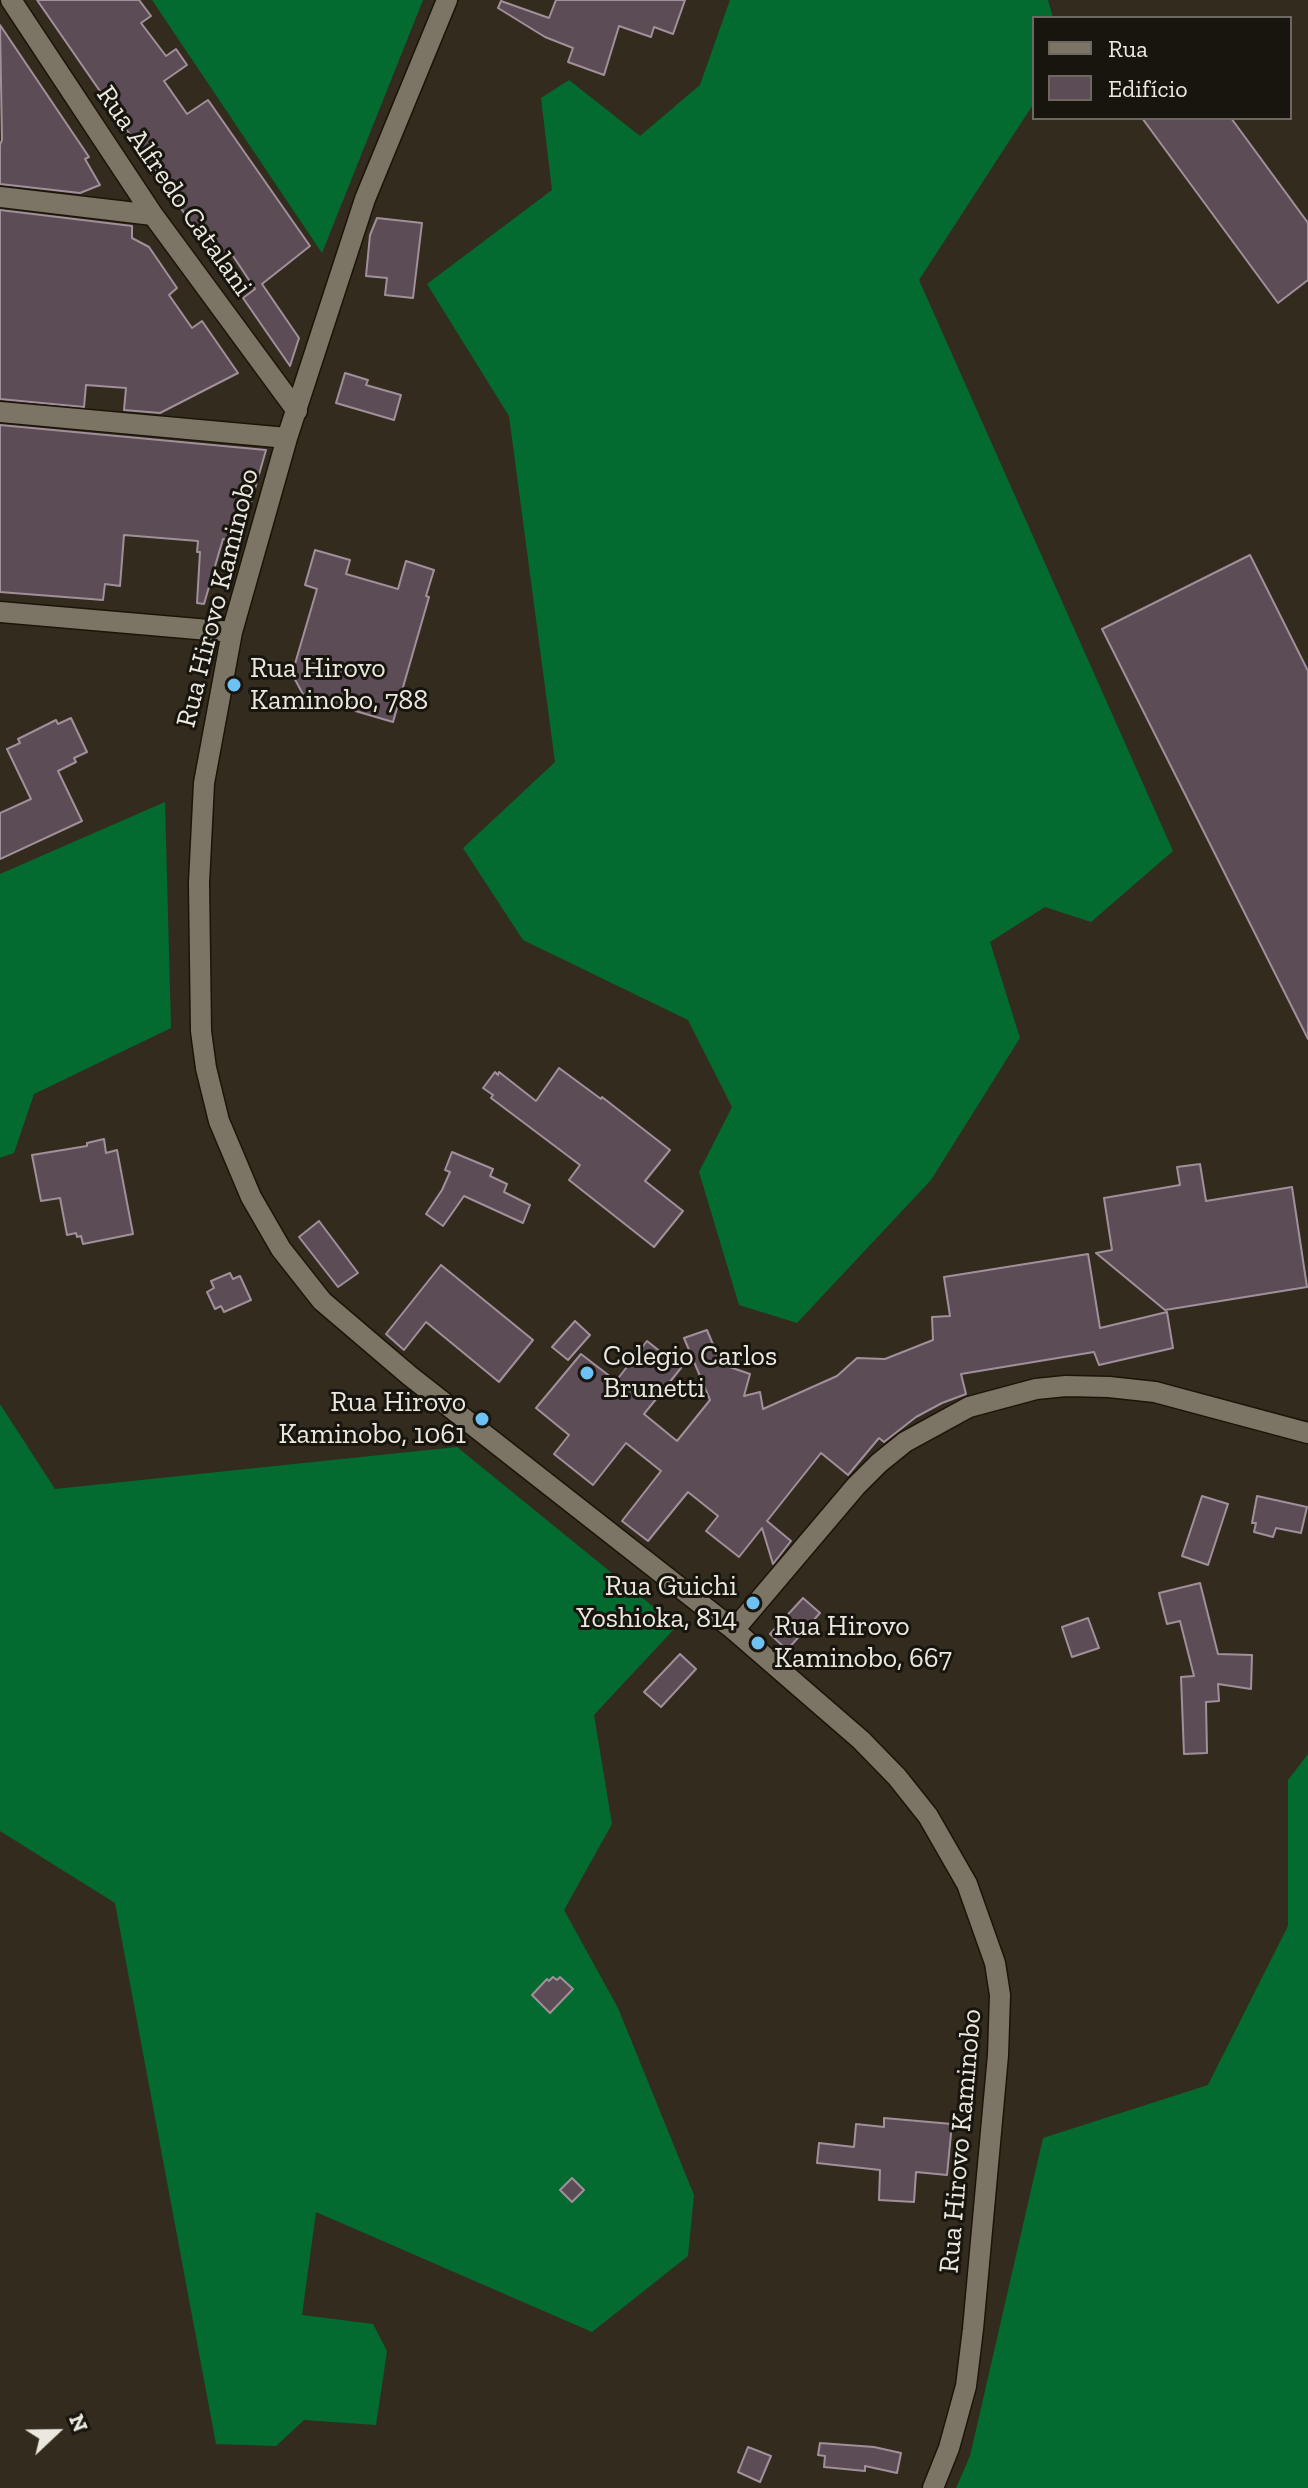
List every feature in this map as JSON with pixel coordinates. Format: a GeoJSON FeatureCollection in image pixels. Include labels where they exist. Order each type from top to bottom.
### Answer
{"type":"FeatureCollection","features":[{"type":"Feature","properties":{"kind":"street","name":"Rua Alfredo Catalani"},"geometry":{"type":"LineString","coordinates":[[11,0],[153,215],[297,411]]}},
{"type":"Feature","properties":{"kind":"street","name":"Rua Hirovo Kaminobo"},"geometry":{"type":"LineString","coordinates":[[447,0],[365,199],[287,438],[232,632],[204,783],[199,883],[201,1031],[206,1068],[219,1121],[251,1197],[281,1249],[322,1301],[410,1376],[734,1630],[861,1740],[897,1777],[928,1816],[967,1884],[988,1935],[995,1963],[1000,1995],[998,2055],[973,2329],[959,2415],[933,2488]]}},
{"type":"Feature","properties":{"kind":"street"},"geometry":{"type":"LineString","coordinates":[[0,197],[153,215]]}},
{"type":"Feature","properties":{"kind":"street"},"geometry":{"type":"LineString","coordinates":[[0,412],[287,438]]}},
{"type":"Feature","properties":{"kind":"street"},"geometry":{"type":"LineString","coordinates":[[0,612],[232,632]]}},
{"type":"Feature","properties":{"kind":"street"},"geometry":{"type":"LineString","coordinates":[[734,1630],[879,1463],[905,1442],[969,1407],[1036,1389],[1109,1387],[1155,1392],[1308,1433]]}},
{"type":"Feature","properties":{"kind":"green space"},"geometry":{"type":"Polygon","coordinates":[[[152,0],[423,0],[322,253],[152,0]]]}},
{"type":"Feature","properties":{"kind":"green space"},"geometry":{"type":"Polygon","coordinates":[[[730,0],[1048,0],[1052,16],[1032,16],[1032,106],[919,280],[1173,851],[1091,922],[1045,907],[990,942],[1020,1038],[931,1180],[797,1323],[739,1305],[699,1172],[732,1107],[688,1020],[523,940],[463,848],[555,762],[509,416],[427,284],[552,190],[541,98],[569,80],[640,136],[700,85],[730,0]]]}},
{"type":"Feature","properties":{"kind":"green space"},"geometry":{"type":"Polygon","coordinates":[[[165,802],[171,1028],[34,1094],[14,1153],[0,1158],[0,874],[165,802]]]}},
{"type":"Feature","properties":{"kind":"green space"},"geometry":{"type":"Polygon","coordinates":[[[0,1404],[55,1489],[457,1447],[677,1626],[594,1715],[612,1824],[564,1910],[618,2008],[694,2195],[688,2256],[592,2332],[316,2212],[302,2315],[373,2324],[387,2351],[376,2425],[304,2420],[276,2446],[216,2444],[115,1903],[0,1831],[0,1404]]]}},
{"type":"Feature","properties":{"kind":"green space"},"geometry":{"type":"Polygon","coordinates":[[[1308,1754],[1308,2488],[956,2488],[970,2456],[1043,2138],[1208,2085],[1288,1926],[1288,1780],[1308,1754]]]}},
{"type":"Feature","properties":{"kind":"building"},"geometry":{"type":"Polygon","coordinates":[[[37,0],[139,0],[151,16],[141,23],[166,56],[176,49],[187,65],[164,81],[187,114],[208,100],[310,246],[262,284],[299,338],[290,366],[243,298],[255,289],[231,253],[218,262],[37,0]]]}},
{"type":"Feature","properties":{"kind":"building"},"geometry":{"type":"Polygon","coordinates":[[[556,0],[685,0],[673,34],[654,27],[651,37],[619,26],[604,75],[568,62],[573,48],[545,37],[498,8],[501,1],[549,18],[556,0]]]}},
{"type":"Feature","properties":{"kind":"building"},"geometry":{"type":"Polygon","coordinates":[[[0,25],[89,157],[85,159],[100,185],[80,193],[0,184],[0,25]]]}},
{"type":"Feature","properties":{"kind":"building"},"geometry":{"type":"Polygon","coordinates":[[[1143,120],[1232,120],[1308,223],[1308,280],[1278,303],[1143,120]]]}},
{"type":"Feature","properties":{"kind":"building"},"geometry":{"type":"Polygon","coordinates":[[[0,210],[132,226],[132,238],[149,247],[177,288],[169,295],[192,328],[202,321],[238,373],[160,413],[124,410],[126,388],[86,385],[84,407],[0,399],[0,210]]]}},
{"type":"Feature","properties":{"kind":"building"},"geometry":{"type":"Polygon","coordinates":[[[377,218],[422,223],[413,298],[385,295],[387,278],[366,276],[370,235],[377,218]]]}},
{"type":"Feature","properties":{"kind":"building"},"geometry":{"type":"Polygon","coordinates":[[[345,373],[368,380],[366,385],[401,395],[394,420],[336,403],[345,373]]]}},
{"type":"Feature","properties":{"kind":"building"},"geometry":{"type":"Polygon","coordinates":[[[0,425],[266,450],[244,527],[230,526],[227,540],[223,539],[204,604],[197,603],[198,541],[124,535],[120,586],[105,584],[103,600],[0,592],[0,425]]]}},
{"type":"Feature","properties":{"kind":"building"},"geometry":{"type":"Polygon","coordinates":[[[315,550],[350,560],[346,574],[398,589],[406,561],[434,570],[393,722],[304,696],[292,674],[317,589],[305,585],[315,550]]]}},
{"type":"Feature","properties":{"kind":"building"},"geometry":{"type":"Polygon","coordinates":[[[1250,555],[1308,671],[1308,1039],[1102,629],[1250,555]]]}},
{"type":"Feature","properties":{"kind":"building"},"geometry":{"type":"Polygon","coordinates":[[[71,718],[87,752],[58,771],[82,821],[0,859],[0,813],[31,799],[7,749],[20,743],[18,739],[56,720],[58,724],[71,718]]]}},
{"type":"Feature","properties":{"kind":"building"},"geometry":{"type":"Polygon","coordinates":[[[559,1068],[670,1150],[645,1181],[683,1211],[654,1247],[569,1180],[580,1165],[491,1098],[493,1095],[483,1088],[495,1072],[498,1075],[499,1072],[536,1101],[559,1068]]]}},
{"type":"Feature","properties":{"kind":"building"},"geometry":{"type":"Polygon","coordinates":[[[104,1139],[106,1153],[117,1150],[133,1234],[83,1244],[81,1236],[77,1237],[76,1233],[67,1235],[60,1198],[41,1201],[32,1155],[87,1146],[87,1143],[104,1139]]]}},
{"type":"Feature","properties":{"kind":"building"},"geometry":{"type":"Polygon","coordinates":[[[452,1152],[493,1169],[490,1176],[507,1184],[504,1192],[530,1205],[523,1223],[464,1196],[443,1226],[426,1214],[450,1172],[445,1170],[452,1152]]]}},
{"type":"Feature","properties":{"kind":"building"},"geometry":{"type":"Polygon","coordinates":[[[1200,1164],[1206,1201],[1292,1187],[1307,1287],[1165,1310],[1096,1253],[1112,1250],[1104,1198],[1180,1185],[1177,1167],[1200,1164]]]}},
{"type":"Feature","properties":{"kind":"building"},"geometry":{"type":"Polygon","coordinates":[[[319,1221],[358,1273],[338,1287],[299,1237],[319,1221]]]}},
{"type":"Feature","properties":{"kind":"building"},"geometry":{"type":"Polygon","coordinates":[[[1088,1254],[1100,1328],[1167,1312],[1173,1348],[1099,1365],[1094,1352],[961,1374],[966,1394],[916,1417],[884,1442],[879,1438],[848,1475],[821,1453],[767,1521],[791,1541],[773,1564],[762,1528],[739,1557],[706,1531],[718,1516],[688,1492],[648,1541],[622,1521],[661,1471],[626,1443],[593,1485],[554,1454],[569,1435],[536,1408],[581,1354],[616,1381],[647,1341],[681,1368],[644,1414],[677,1441],[710,1400],[684,1338],[707,1330],[721,1364],[750,1374],[744,1396],[760,1392],[763,1409],[837,1376],[857,1358],[885,1359],[933,1340],[932,1317],[950,1316],[944,1277],[1088,1254]]]}},
{"type":"Feature","properties":{"kind":"building"},"geometry":{"type":"Polygon","coordinates":[[[441,1265],[533,1340],[499,1382],[426,1322],[404,1350],[386,1334],[441,1265]]]}},
{"type":"Feature","properties":{"kind":"building"},"geometry":{"type":"Polygon","coordinates":[[[230,1273],[233,1279],[240,1276],[251,1300],[224,1312],[221,1306],[215,1309],[207,1292],[214,1288],[211,1281],[230,1273]]]}},
{"type":"Feature","properties":{"kind":"building"},"geometry":{"type":"Polygon","coordinates":[[[575,1321],[590,1335],[568,1360],[552,1347],[575,1321]]]}},
{"type":"Feature","properties":{"kind":"building"},"geometry":{"type":"Polygon","coordinates":[[[1202,1496],[1228,1504],[1208,1565],[1182,1556],[1202,1496]]]}},
{"type":"Feature","properties":{"kind":"building"},"geometry":{"type":"Polygon","coordinates":[[[1257,1496],[1307,1507],[1301,1533],[1276,1528],[1273,1537],[1254,1532],[1256,1523],[1252,1523],[1257,1496]]]}},
{"type":"Feature","properties":{"kind":"building"},"geometry":{"type":"Polygon","coordinates":[[[1200,1583],[1218,1654],[1252,1655],[1251,1689],[1218,1684],[1219,1701],[1206,1702],[1207,1753],[1184,1754],[1181,1677],[1194,1676],[1180,1621],[1167,1624],[1159,1593],[1200,1583]]]}},
{"type":"Feature","properties":{"kind":"building"},"geometry":{"type":"Polygon","coordinates":[[[803,1598],[820,1613],[787,1650],[770,1634],[803,1598]]]}},
{"type":"Feature","properties":{"kind":"building"},"geometry":{"type":"Polygon","coordinates":[[[1088,1618],[1099,1648],[1072,1657],[1062,1627],[1088,1618]]]}},
{"type":"Feature","properties":{"kind":"building"},"geometry":{"type":"Polygon","coordinates":[[[680,1654],[696,1669],[661,1707],[644,1692],[680,1654]]]}},
{"type":"Feature","properties":{"kind":"building"},"geometry":{"type":"Polygon","coordinates":[[[553,1977],[557,1980],[560,1977],[573,1989],[550,2013],[532,1995],[553,1977]]]}},
{"type":"Feature","properties":{"kind":"building"},"geometry":{"type":"Polygon","coordinates":[[[884,2118],[952,2124],[947,2175],[916,2172],[914,2202],[879,2200],[880,2170],[817,2163],[819,2143],[854,2147],[856,2124],[884,2127],[884,2118]]]}},
{"type":"Feature","properties":{"kind":"building"},"geometry":{"type":"Polygon","coordinates":[[[572,2178],[584,2190],[572,2202],[560,2190],[572,2178]]]}},
{"type":"Feature","properties":{"kind":"building"},"geometry":{"type":"Polygon","coordinates":[[[820,2443],[874,2447],[901,2453],[897,2473],[865,2466],[865,2471],[824,2467],[825,2456],[818,2455],[820,2443]]]}},
{"type":"Feature","properties":{"kind":"building"},"geometry":{"type":"Polygon","coordinates":[[[748,2447],[771,2456],[760,2482],[738,2472],[748,2447]]]}},
{"type":"Feature","properties":{"kind":"place","name":"Rua Hirovo Kaminobo, 788"},"geometry":{"type":"Point","coordinates":[234,685]}},
{"type":"Feature","properties":{"kind":"place","name":"Colegio Carlos Brunetti"},"geometry":{"type":"Point","coordinates":[587,1373]}},
{"type":"Feature","properties":{"kind":"place","name":"Rua Hirovo Kaminobo, 1061"},"geometry":{"type":"Point","coordinates":[482,1419]}},
{"type":"Feature","properties":{"kind":"place","name":"Rua Guichi Yoshioka, 814"},"geometry":{"type":"Point","coordinates":[753,1603]}},
{"type":"Feature","properties":{"kind":"place","name":"Rua Hirovo Kaminobo, 667"},"geometry":{"type":"Point","coordinates":[758,1643]}}]}
